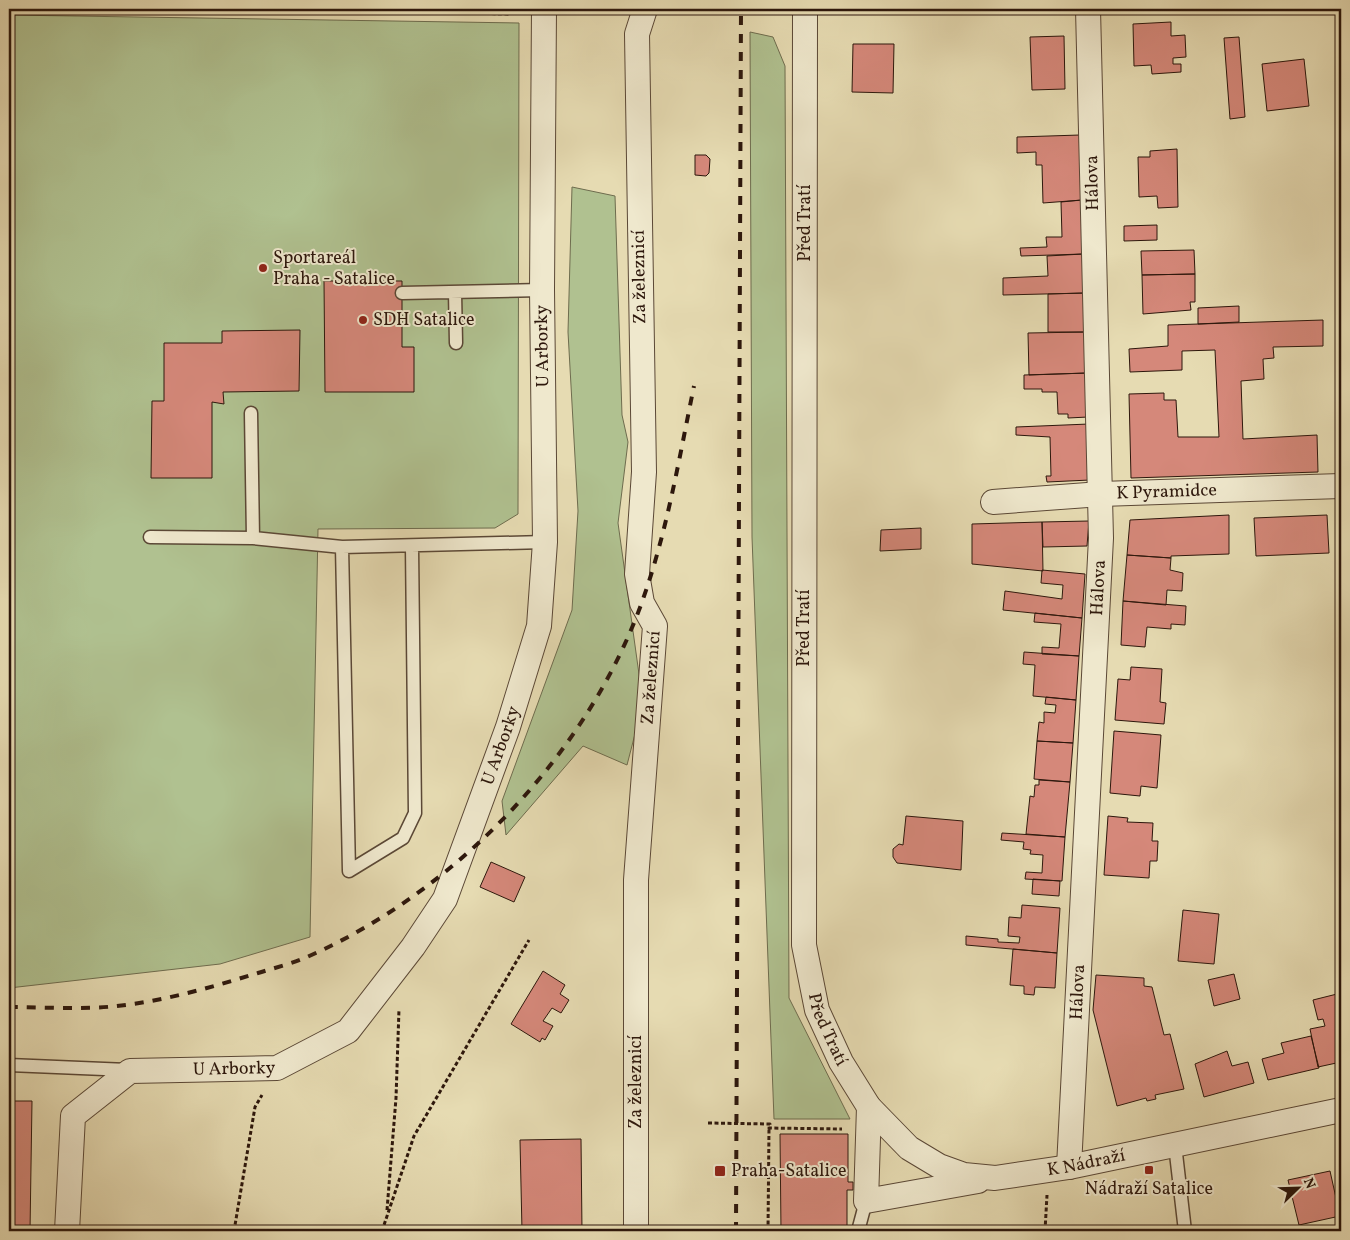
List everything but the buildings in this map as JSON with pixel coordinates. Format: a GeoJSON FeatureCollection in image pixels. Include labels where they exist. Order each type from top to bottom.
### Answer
{"type":"FeatureCollection","features":[{"type":"Feature","properties":{"kind":"street","name":"U Arborky"},"geometry":{"type":"LineString","coordinates":[[130,1070],[277,1068],[348,1031],[400,964],[445,899],[508,727],[539,626],[544,542],[542,290],[544,9]]}},
{"type":"Feature","properties":{"kind":"street","name":"Za železnicí"},"geometry":{"type":"LineString","coordinates":[[636,1231],[636,880],[655,626],[642,603],[637,574],[644,472],[637,34],[646,9]]}},
{"type":"Feature","properties":{"kind":"street","name":"Před Tratí"},"geometry":{"type":"LineString","coordinates":[[805,9],[804,945],[817,1010],[869,1118]]}},
{"type":"Feature","properties":{"kind":"street","name":"Hálova"},"geometry":{"type":"LineString","coordinates":[[1069,1167],[1101,538],[1088,9]]}},
{"type":"Feature","properties":{"kind":"street","name":"K Pyramidce"},"geometry":{"type":"LineString","coordinates":[[993,502],[1101,494],[1341,486]]}},
{"type":"Feature","properties":{"kind":"street"},"geometry":{"type":"LineString","coordinates":[[67,1231],[73,1116],[130,1070]]}},
{"type":"Feature","properties":{"kind":"street","name":"K Nádraží"},"geometry":{"type":"LineString","coordinates":[[866,1201],[1069,1167],[1341,1110]]}},
{"type":"Feature","properties":{"kind":"street","name":"K Nádraží"},"geometry":{"type":"LineString","coordinates":[[869,1118],[910,1148],[939,1166],[964,1175],[995,1178]]}},
{"type":"Feature","properties":{"kind":"street"},"geometry":{"type":"LineString","coordinates":[[866,1201],[869,1118]]}},
{"type":"Feature","properties":{"kind":"lane"},"geometry":{"type":"LineString","coordinates":[[402,293],[542,290]]}},
{"type":"Feature","properties":{"kind":"lane"},"geometry":{"type":"LineString","coordinates":[[455,292],[456,343]]}},
{"type":"Feature","properties":{"kind":"lane"},"geometry":{"type":"LineString","coordinates":[[251,413],[253,538]]}},
{"type":"Feature","properties":{"kind":"lane"},"geometry":{"type":"LineString","coordinates":[[150,537],[253,538],[342,547],[412,547],[544,542]]}},
{"type":"Feature","properties":{"kind":"lane"},"geometry":{"type":"LineString","coordinates":[[342,547],[349,871],[403,838],[415,813],[412,547]]}},
{"type":"Feature","properties":{"kind":"lane"},"geometry":{"type":"LineString","coordinates":[[9,1065],[130,1070]]}},
{"type":"Feature","properties":{"kind":"lane"},"geometry":{"type":"LineString","coordinates":[[1176,1145],[1184,1231]]}},
{"type":"Feature","properties":{"kind":"lane"},"geometry":{"type":"LineString","coordinates":[[858,1231],[866,1201]]}},
{"type":"Feature","properties":{"kind":"path"},"geometry":{"type":"LineString","coordinates":[[290,9],[510,14],[510,9]]}},
{"type":"Feature","properties":{"kind":"path"},"geometry":{"type":"LineString","coordinates":[[382,1231],[414,1136],[530,940]]}},
{"type":"Feature","properties":{"kind":"path"},"geometry":{"type":"LineString","coordinates":[[387,1215],[396,1098],[400,964]]}},
{"type":"Feature","properties":{"kind":"path"},"geometry":{"type":"LineString","coordinates":[[234,1231],[255,1107],[277,1068]]}},
{"type":"Feature","properties":{"kind":"path"},"geometry":{"type":"LineString","coordinates":[[769,1128],[869,1118]]}},
{"type":"Feature","properties":{"kind":"path"},"geometry":{"type":"LineString","coordinates":[[707,1230],[768,1231],[770,1124],[708,1123]]}},
{"type":"Feature","properties":{"kind":"path"},"geometry":{"type":"LineString","coordinates":[[1044,1231],[1047,1195]]}},
{"type":"Feature","properties":{"kind":"green space","name":"Sportareál Praha - Satalice"},"geometry":{"type":"Polygon","coordinates":[[[9,15],[519,23],[518,514],[495,528],[318,529],[310,937],[220,964],[9,988],[9,15]]]}},
{"type":"Feature","properties":{"kind":"green space"},"geometry":{"type":"Polygon","coordinates":[[[750,32],[773,37],[785,66],[789,998],[850,1119],[774,1119],[752,537],[750,32]]]}},
{"type":"Feature","properties":{"kind":"green space"},"geometry":{"type":"Polygon","coordinates":[[[572,187],[615,196],[622,415],[628,442],[618,523],[643,703],[627,765],[583,746],[506,835],[502,801],[572,610],[578,511],[568,332],[572,187]]]}},
{"type":"Feature","properties":{"kind":"railway"},"geometry":{"type":"LineString","coordinates":[[736,1231],[741,9]]}},
{"type":"Feature","properties":{"kind":"railway"},"geometry":{"type":"LineString","coordinates":[[9,1007],[90,1008],[135,1004],[188,993],[289,964],[362,929],[414,896],[464,856],[509,812],[551,764],[587,713],[618,659],[642,602],[659,549],[694,386]]}},
{"type":"Feature","properties":{"kind":"place","name":"Sportareál Praha - Satalice"},"geometry":{"type":"Point","coordinates":[263,268]}},
{"type":"Feature","properties":{"kind":"place","name":"SDH Satalice"},"geometry":{"type":"Point","coordinates":[363,320]}},
{"type":"Feature","properties":{"kind":"place","name":"Nádraží Satalice"},"geometry":{"type":"Point","coordinates":[1149,1170]}},
{"type":"Feature","properties":{"kind":"place","name":"Praha-Satalice"},"geometry":{"type":"Point","coordinates":[720,1171]}}]}
